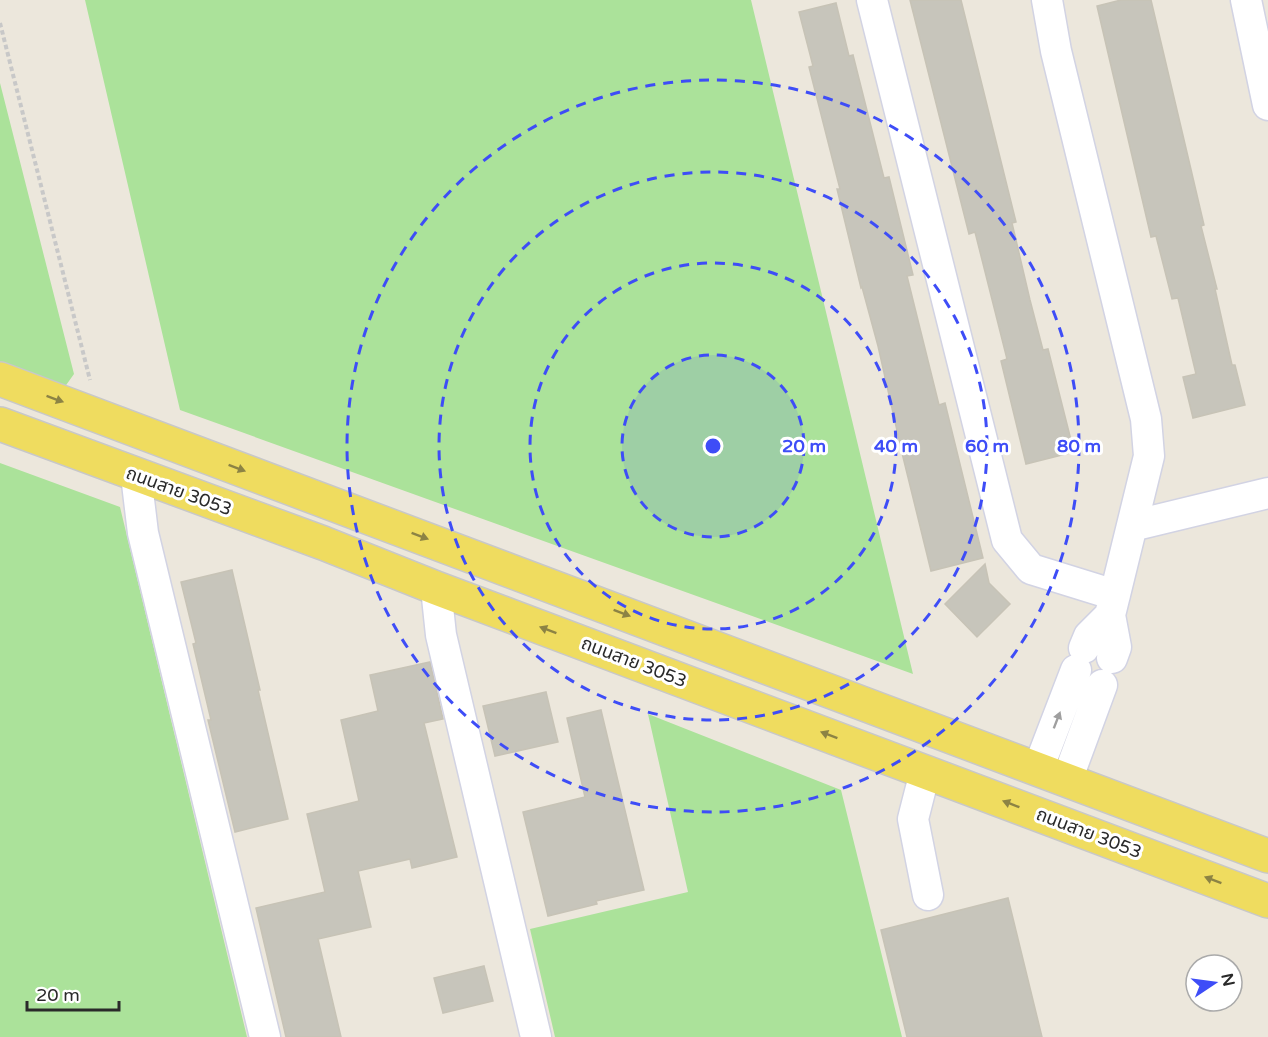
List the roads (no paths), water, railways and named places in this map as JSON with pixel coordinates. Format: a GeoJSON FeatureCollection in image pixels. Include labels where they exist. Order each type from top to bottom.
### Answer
{"type":"FeatureCollection","features":[{"type":"Feature","properties":{"kind":"main road"},"geometry":{"type":"LineString","coordinates":[[0,379],[1268,856]]}},
{"type":"Feature","properties":{"kind":"main road","name":"ถนนสาย 3053"},"geometry":{"type":"LineString","coordinates":[[0,424],[323,543],[436,588],[1268,901]]}},
{"type":"Feature","properties":{"kind":"street"},"geometry":{"type":"LineString","coordinates":[[872,0],[1007,540],[1031,569],[1112,605]]}},
{"type":"Feature","properties":{"kind":"street"},"geometry":{"type":"LineString","coordinates":[[1047,0],[1056,51],[1146,419],[1149,456],[1112,605],[1116,647],[1107,671],[1053,775]]}},
{"type":"Feature","properties":{"kind":"street"},"geometry":{"type":"LineString","coordinates":[[1246,0],[1268,105]]}},
{"type":"Feature","properties":{"kind":"street"},"geometry":{"type":"LineString","coordinates":[[136,475],[143,533],[265,1037]]}},
{"type":"Feature","properties":{"kind":"street"},"geometry":{"type":"LineString","coordinates":[[1132,526],[1268,493]]}},
{"type":"Feature","properties":{"kind":"street"},"geometry":{"type":"LineString","coordinates":[[436,588],[441,634],[536,1037]]}},
{"type":"Feature","properties":{"kind":"street"},"geometry":{"type":"LineString","coordinates":[[1053,775],[1080,659],[1089,636],[1112,605]]}},
{"type":"Feature","properties":{"kind":"street"},"geometry":{"type":"LineString","coordinates":[[925,772],[913,819],[928,895]]}}]}
